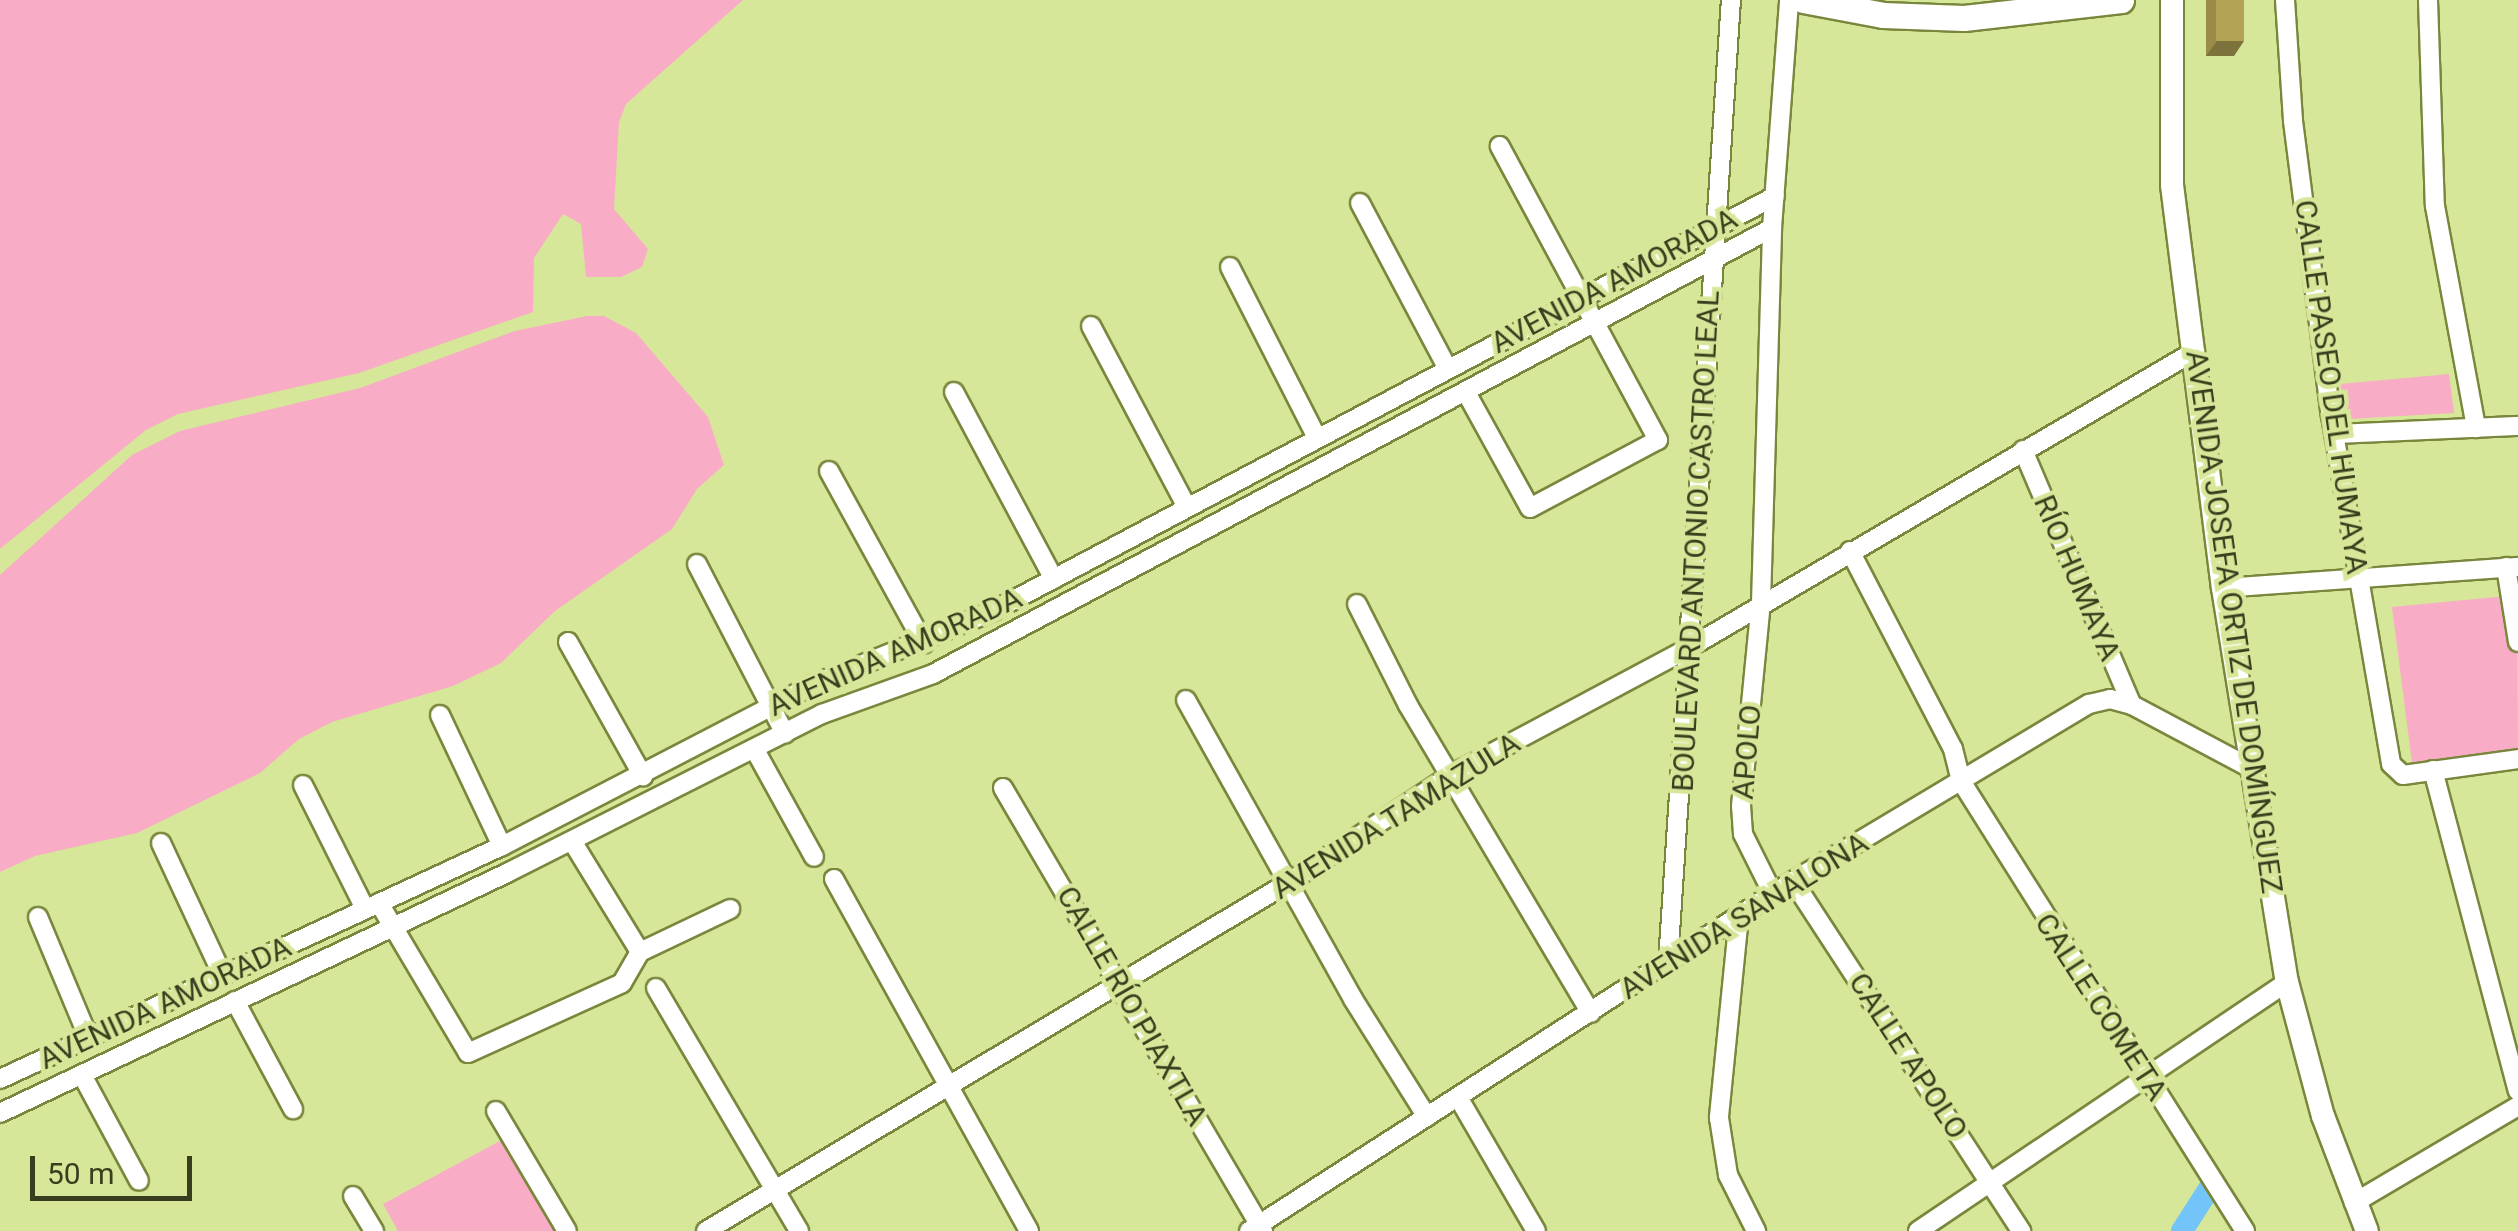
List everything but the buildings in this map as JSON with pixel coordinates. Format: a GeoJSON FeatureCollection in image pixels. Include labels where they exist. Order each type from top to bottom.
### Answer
{"type":"FeatureCollection","features":[{"type":"Feature","properties":{"kind":"main road"},"geometry":{"type":"LineString","coordinates":[[1803,0],[1883,14],[1964,18],[2121,0]]}},
{"type":"Feature","properties":{"kind":"street","name":"BOULEVARD ANTONIO CASTRO LEAL"},"geometry":{"type":"LineString","coordinates":[[1668,963],[1694,645],[1713,227],[1732,0]]}},
{"type":"Feature","properties":{"kind":"street","name":"BOULEVARD ANTONIO CASTRO LEAL"},"geometry":{"type":"LineString","coordinates":[[1760,603],[1772,228],[1789,0]]}},
{"type":"Feature","properties":{"kind":"street","name":"AVENIDA JOSEFA ORTIZ DE DOMÍNGUEZ"},"geometry":{"type":"LineString","coordinates":[[2172,0],[2172,185],[2223,588],[2287,982],[2354,1203],[2367,1231]]}},
{"type":"Feature","properties":{"kind":"street","name":"CALLE PASEO DEL HUMAYA"},"geometry":{"type":"LineString","coordinates":[[2285,0],[2293,120],[2334,434],[2358,576],[2396,772],[2433,770]]}},
{"type":"Feature","properties":{"kind":"street"},"geometry":{"type":"LineString","coordinates":[[2428,0],[2434,206],[2476,428]]}},
{"type":"Feature","properties":{"kind":"street"},"geometry":{"type":"LineString","coordinates":[[1467,394],[1530,508],[1658,440],[1500,146]]}},
{"type":"Feature","properties":{"kind":"street","name":"AVENIDA AMORADA"},"geometry":{"type":"LineString","coordinates":[[0,1080],[502,846],[771,707],[924,644],[1054,579],[1774,196]]}},
{"type":"Feature","properties":{"kind":"street"},"geometry":{"type":"LineString","coordinates":[[1360,204],[1448,369]]}},
{"type":"Feature","properties":{"kind":"street","name":"AVENIDA AMORADA"},"geometry":{"type":"LineString","coordinates":[[0,1113],[572,842],[785,734],[934,674],[1467,394],[1772,228]]}},
{"type":"Feature","properties":{"kind":"street"},"geometry":{"type":"LineString","coordinates":[[1230,267],[1317,438]]}},
{"type":"Feature","properties":{"kind":"street"},"geometry":{"type":"LineString","coordinates":[[1630,270],[1643,296]]}},
{"type":"Feature","properties":{"kind":"street"},"geometry":{"type":"LineString","coordinates":[[1092,326],[1186,506]]}},
{"type":"Feature","properties":{"kind":"street","name":"AVENIDA TAMAZULA"},"geometry":{"type":"LineString","coordinates":[[706,1231],[1291,882],[1451,775],[1694,645],[2195,351]]}},
{"type":"Feature","properties":{"kind":"street"},"geometry":{"type":"LineString","coordinates":[[954,392],[1054,579]]}},
{"type":"Feature","properties":{"kind":"street"},"geometry":{"type":"LineString","coordinates":[[2334,434],[2518,426]]}},
{"type":"Feature","properties":{"kind":"street","name":"RÍO HUMAYA"},"geometry":{"type":"LineString","coordinates":[[2024,450],[2132,705]]}},
{"type":"Feature","properties":{"kind":"street"},"geometry":{"type":"LineString","coordinates":[[829,471],[924,644]]}},
{"type":"Feature","properties":{"kind":"street","name":"CALLE COMETA"},"geometry":{"type":"LineString","coordinates":[[1850,551],[1954,749],[1960,781],[2147,1081],[2246,1231]]}},
{"type":"Feature","properties":{"kind":"street"},"geometry":{"type":"LineString","coordinates":[[1100,554],[1115,578]]}},
{"type":"Feature","properties":{"kind":"street"},"geometry":{"type":"LineString","coordinates":[[696,564],[785,734]]}},
{"type":"Feature","properties":{"kind":"street"},"geometry":{"type":"LineString","coordinates":[[2223,588],[2512,567],[2518,642]]}},
{"type":"Feature","properties":{"kind":"street","name":"APOLO"},"geometry":{"type":"LineString","coordinates":[[1760,603],[1741,806],[1743,834],[1773,894]]}},
{"type":"Feature","properties":{"kind":"street"},"geometry":{"type":"LineString","coordinates":[[1357,604],[1451,775],[1591,1013]]}},
{"type":"Feature","properties":{"kind":"street"},"geometry":{"type":"LineString","coordinates":[[568,642],[643,776]]}},
{"type":"Feature","properties":{"kind":"street","name":"AVENIDA SANALONA"},"geometry":{"type":"LineString","coordinates":[[1257,1229],[1793,881],[2088,704],[2110,699],[2132,705],[2254,770]]}},
{"type":"Feature","properties":{"kind":"street"},"geometry":{"type":"LineString","coordinates":[[1186,700],[1353,999],[1427,1117]]}},
{"type":"Feature","properties":{"kind":"street"},"geometry":{"type":"LineString","coordinates":[[440,715],[502,846]]}},
{"type":"Feature","properties":{"kind":"street"},"geometry":{"type":"LineString","coordinates":[[755,750],[814,857]]}},
{"type":"Feature","properties":{"kind":"street"},"geometry":{"type":"LineString","coordinates":[[2518,759],[2433,770],[2518,1090]]}},
{"type":"Feature","properties":{"kind":"street"},"geometry":{"type":"LineString","coordinates":[[303,785],[372,906],[393,926],[468,1054],[622,983],[640,952],[730,909]]}},
{"type":"Feature","properties":{"kind":"street","name":"CALLE RÍO PIAXTLA"},"geometry":{"type":"LineString","coordinates":[[1003,788],[1257,1229]]}},
{"type":"Feature","properties":{"kind":"street"},"geometry":{"type":"LineString","coordinates":[[572,842],[640,952]]}},
{"type":"Feature","properties":{"kind":"street"},"geometry":{"type":"LineString","coordinates":[[161,843],[223,976]]}},
{"type":"Feature","properties":{"kind":"street"},"geometry":{"type":"LineString","coordinates":[[834,879],[1029,1231]]}},
{"type":"Feature","properties":{"kind":"street","name":"CALLE APOLO"},"geometry":{"type":"LineString","coordinates":[[1793,881],[2021,1231]]}},
{"type":"Feature","properties":{"kind":"street"},"geometry":{"type":"LineString","coordinates":[[1739,916],[1719,1118],[1728,1175],[1756,1231]]}},
{"type":"Feature","properties":{"kind":"street"},"geometry":{"type":"LineString","coordinates":[[38,918],[89,1040]]}},
{"type":"Feature","properties":{"kind":"street"},"geometry":{"type":"LineString","coordinates":[[1918,1231],[2147,1081],[2287,982]]}},
{"type":"Feature","properties":{"kind":"street"},"geometry":{"type":"LineString","coordinates":[[656,988],[800,1231]]}},
{"type":"Feature","properties":{"kind":"street"},"geometry":{"type":"LineString","coordinates":[[235,1001],[294,1109]]}},
{"type":"Feature","properties":{"kind":"street"},"geometry":{"type":"LineString","coordinates":[[82,1075],[138,1181]]}},
{"type":"Feature","properties":{"kind":"street"},"geometry":{"type":"LineString","coordinates":[[1458,1097],[1536,1231]]}},
{"type":"Feature","properties":{"kind":"street"},"geometry":{"type":"LineString","coordinates":[[2354,1203],[2518,1106]]}},
{"type":"Feature","properties":{"kind":"street"},"geometry":{"type":"LineString","coordinates":[[496,1111],[567,1231]]}},
{"type":"Feature","properties":{"kind":"street"},"geometry":{"type":"LineString","coordinates":[[353,1196],[374,1231]]}},
{"type":"Feature","properties":{"kind":"shaded area"},"geometry":{"type":"Polygon","coordinates":[[[0,0],[743,0],[626,104],[619,122],[614,209],[648,249],[642,267],[621,277],[586,277],[581,224],[563,214],[534,258],[533,312],[359,373],[178,414],[146,430],[0,549],[0,0]]]}},
{"type":"Feature","properties":{"kind":"shaded area"},"geometry":{"type":"Polygon","coordinates":[[[604,316],[636,333],[708,417],[724,465],[697,489],[672,529],[555,611],[501,663],[453,686],[332,722],[299,739],[260,773],[137,833],[35,856],[0,872],[0,575],[132,455],[180,431],[360,388],[515,331],[604,316]]]}},
{"type":"Feature","properties":{"kind":"shaded area"},"geometry":{"type":"Polygon","coordinates":[[[2449,374],[2454,413],[2349,419],[2340,384],[2449,374]]]}},
{"type":"Feature","properties":{"kind":"shaded area"},"geometry":{"type":"Polygon","coordinates":[[[2517,595],[2518,750],[2412,763],[2392,607],[2517,595]]]}},
{"type":"Feature","properties":{"kind":"shaded area"},"geometry":{"type":"Polygon","coordinates":[[[511,1135],[563,1231],[398,1231],[383,1204],[511,1135]]]}},
{"type":"Feature","properties":{"kind":"waterway"},"geometry":{"type":"LineString","coordinates":[[2182,1231],[2212,1184]]}}]}
